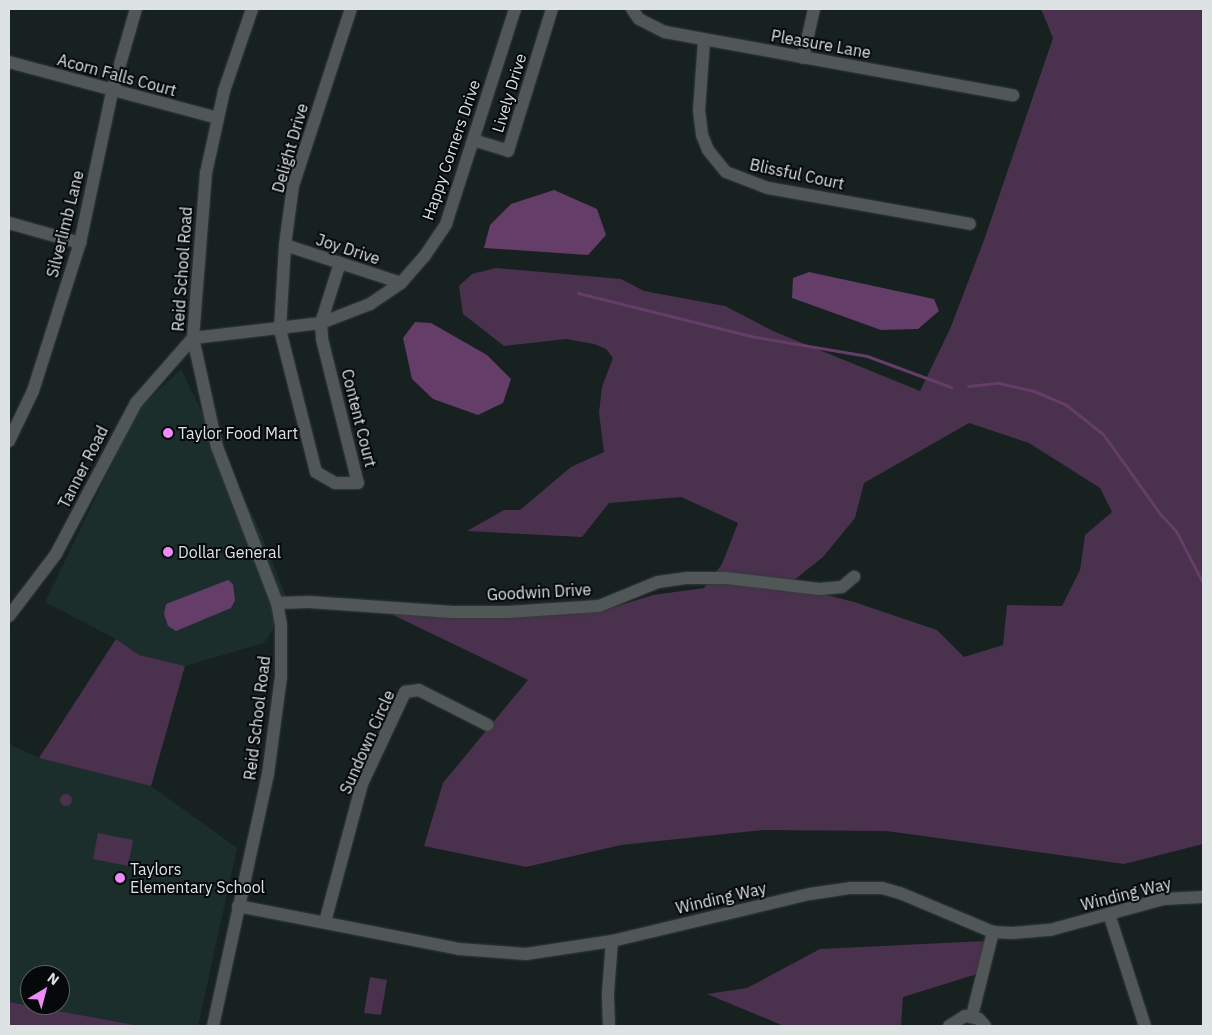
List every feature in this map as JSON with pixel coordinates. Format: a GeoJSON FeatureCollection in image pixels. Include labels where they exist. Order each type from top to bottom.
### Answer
{"type":"FeatureCollection","features":[{"type":"Feature","properties":{"kind":"street","name":"Silverlimb Lane"},"geometry":{"type":"LineString","coordinates":[[9,442],[33,391],[80,243],[112,92],[136,9]]}},
{"type":"Feature","properties":{"kind":"street","name":"Reid School Road"},"geometry":{"type":"LineString","coordinates":[[214,1026],[238,906],[268,774],[278,704],[282,641],[277,603],[217,447],[193,338],[203,202],[218,118],[252,9]]}},
{"type":"Feature","properties":{"kind":"street","name":"Delight Drive"},"geometry":{"type":"LineString","coordinates":[[280,330],[285,245],[293,186],[351,9]]}},
{"type":"Feature","properties":{"kind":"street","name":"Happy Corners Drive"},"geometry":{"type":"LineString","coordinates":[[193,338],[280,330],[321,323],[370,304],[401,283],[424,257],[446,224],[516,9]]}},
{"type":"Feature","properties":{"kind":"street","name":"Lively Drive"},"geometry":{"type":"LineString","coordinates":[[473,140],[508,152],[552,9]]}},
{"type":"Feature","properties":{"kind":"street","name":"Pleasure Lane"},"geometry":{"type":"LineString","coordinates":[[632,9],[639,19],[660,31],[704,41],[1013,95]]}},
{"type":"Feature","properties":{"kind":"street"},"geometry":{"type":"LineString","coordinates":[[803,58],[814,9]]}},
{"type":"Feature","properties":{"kind":"street","name":"Blissful Court"},"geometry":{"type":"LineString","coordinates":[[704,41],[698,110],[702,135],[708,150],[726,172],[768,188],[970,224]]}},
{"type":"Feature","properties":{"kind":"street","name":"Acorn Falls Court"},"geometry":{"type":"LineString","coordinates":[[9,62],[112,92],[218,118]]}},
{"type":"Feature","properties":{"kind":"street"},"geometry":{"type":"LineString","coordinates":[[9,223],[80,243]]}},
{"type":"Feature","properties":{"kind":"street","name":"Joy Drive"},"geometry":{"type":"LineString","coordinates":[[285,245],[401,283]]}},
{"type":"Feature","properties":{"kind":"street"},"geometry":{"type":"LineString","coordinates":[[321,323],[340,263]]}},
{"type":"Feature","properties":{"kind":"street","name":"Content Court"},"geometry":{"type":"LineString","coordinates":[[280,330],[316,472],[335,483],[358,483],[321,323]]}},
{"type":"Feature","properties":{"kind":"street","name":"Tanner Road"},"geometry":{"type":"LineString","coordinates":[[9,616],[56,554],[136,402],[193,338]]}},
{"type":"Feature","properties":{"kind":"street","name":"Goodwin Drive"},"geometry":{"type":"LineString","coordinates":[[277,603],[309,602],[453,612],[507,612],[598,606],[658,582],[686,578],[726,578],[819,589],[842,587],[854,578]]}},
{"type":"Feature","properties":{"kind":"street","name":"Sundown Circle"},"geometry":{"type":"LineString","coordinates":[[325,922],[362,784],[405,692],[419,690],[488,725]]}},
{"type":"Feature","properties":{"kind":"street","name":"Winding Way"},"geometry":{"type":"LineString","coordinates":[[238,906],[459,949],[496,953],[547,953],[612,941],[810,894],[863,887],[900,893],[993,932],[1050,930],[1164,899],[1203,897]]}},
{"type":"Feature","properties":{"kind":"street"},"geometry":{"type":"LineString","coordinates":[[1109,914],[1145,1026]]}},
{"type":"Feature","properties":{"kind":"street"},"geometry":{"type":"LineString","coordinates":[[972,1016],[993,932]]}},
{"type":"Feature","properties":{"kind":"street"},"geometry":{"type":"LineString","coordinates":[[610,1026],[608,993],[612,941]]}},
{"type":"Feature","properties":{"kind":"street"},"geometry":{"type":"LineString","coordinates":[[949,1026],[958,1018],[972,1016],[985,1026]]}},
{"type":"Feature","properties":{"kind":"shaded area"},"geometry":{"type":"Polygon","coordinates":[[[1041,9],[1203,9],[1203,844],[1124,864],[887,831],[763,830],[621,845],[526,867],[424,846],[443,783],[528,680],[391,614],[601,611],[653,595],[704,588],[722,564],[738,523],[681,497],[609,503],[582,537],[467,531],[504,510],[520,510],[571,467],[604,452],[599,413],[602,387],[613,358],[606,349],[594,344],[566,339],[504,346],[463,314],[459,286],[472,274],[496,268],[621,279],[644,291],[725,306],[773,331],[920,391],[950,329],[983,243],[1053,38],[1041,9]],[[969,423],[864,483],[855,518],[823,557],[788,585],[854,602],[937,630],[964,657],[1003,645],[1007,605],[1062,606],[1080,570],[1085,535],[1112,512],[1100,488],[1029,443],[969,423]]]}},
{"type":"Feature","properties":{"kind":"shaded area"},"geometry":{"type":"Polygon","coordinates":[[[554,190],[597,209],[606,235],[588,255],[484,248],[490,225],[511,204],[554,190]]]}},
{"type":"Feature","properties":{"kind":"shaded area"},"geometry":{"type":"Polygon","coordinates":[[[809,272],[934,299],[939,311],[918,329],[881,330],[792,298],[793,278],[809,272]]]}},
{"type":"Feature","properties":{"kind":"shaded area"},"geometry":{"type":"Polygon","coordinates":[[[415,322],[431,323],[487,355],[511,379],[503,403],[478,415],[433,399],[412,379],[403,338],[415,322]]]}},
{"type":"Feature","properties":{"kind":"shaded area"},"geometry":{"type":"Polygon","coordinates":[[[181,369],[260,531],[289,604],[264,643],[185,666],[139,655],[116,639],[45,602],[139,408],[181,369]]]}},
{"type":"Feature","properties":{"kind":"shaded area"},"geometry":{"type":"Polygon","coordinates":[[[228,580],[233,584],[235,600],[231,608],[176,631],[168,626],[164,614],[166,604],[228,580]]]}},
{"type":"Feature","properties":{"kind":"shaded area"},"geometry":{"type":"Polygon","coordinates":[[[116,639],[139,655],[185,666],[151,786],[39,758],[116,639]]]}},
{"type":"Feature","properties":{"kind":"shaded area","name":"Taylors Elementary School"},"geometry":{"type":"Polygon","coordinates":[[[9,744],[39,758],[151,786],[237,848],[198,1026],[140,1026],[70,1013],[70,965],[20,965],[20,1004],[9,1002],[9,744]]]}},
{"type":"Feature","properties":{"kind":"shaded area"},"geometry":{"type":"Polygon","coordinates":[[[64,794],[68,794],[72,800],[68,806],[64,806],[60,802],[60,798],[64,794]]]}},
{"type":"Feature","properties":{"kind":"shaded area"},"geometry":{"type":"Polygon","coordinates":[[[98,833],[133,840],[128,866],[93,859],[98,833]]]}},
{"type":"Feature","properties":{"kind":"shaded area"},"geometry":{"type":"Polygon","coordinates":[[[985,941],[977,974],[903,997],[901,1026],[784,1026],[707,994],[747,988],[820,949],[985,941]]]}},
{"type":"Feature","properties":{"kind":"shaded area"},"geometry":{"type":"Polygon","coordinates":[[[370,977],[387,980],[381,1015],[364,1013],[370,977]]]}},
{"type":"Feature","properties":{"kind":"shaded area"},"geometry":{"type":"Polygon","coordinates":[[[9,1002],[20,1004],[20,1015],[70,1015],[70,1013],[140,1026],[9,1026],[9,1002]]]}},
{"type":"Feature","properties":{"kind":"waterway"},"geometry":{"type":"LineString","coordinates":[[578,293],[750,336],[867,356],[951,387]]}},
{"type":"Feature","properties":{"kind":"waterway"},"geometry":{"type":"LineString","coordinates":[[968,386],[999,383],[1034,391],[1065,404],[1103,434],[1161,515],[1176,531],[1203,583]]}},
{"type":"Feature","properties":{"kind":"place","name":"Taylor Food Mart"},"geometry":{"type":"Point","coordinates":[168,433]}},
{"type":"Feature","properties":{"kind":"place","name":"Dollar General"},"geometry":{"type":"Point","coordinates":[168,552]}},
{"type":"Feature","properties":{"kind":"place","name":"Taylors Elementary School"},"geometry":{"type":"Point","coordinates":[120,878]}}]}
